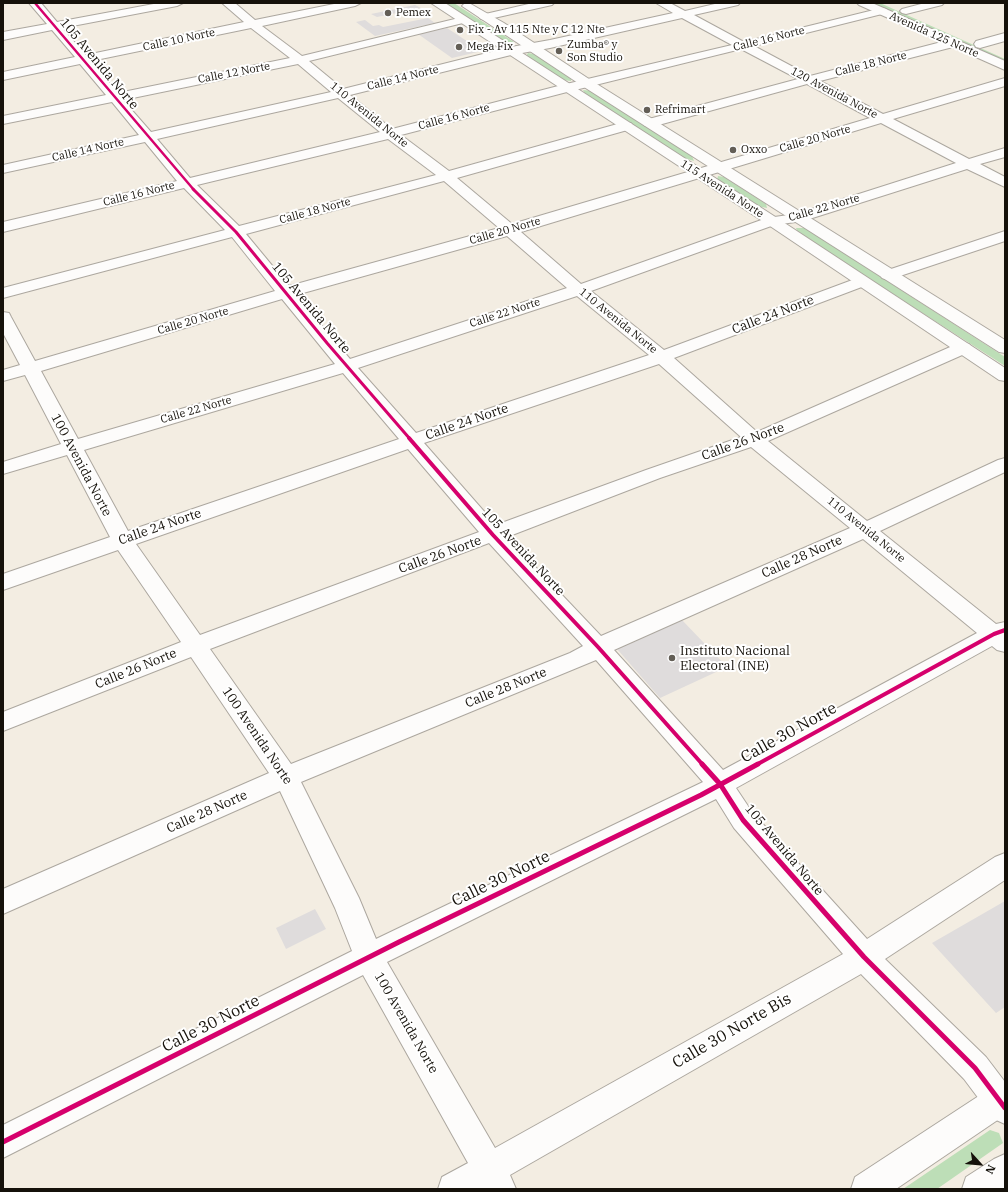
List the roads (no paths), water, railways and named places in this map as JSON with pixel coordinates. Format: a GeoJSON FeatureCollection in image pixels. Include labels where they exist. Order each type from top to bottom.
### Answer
{"type":"FeatureCollection","features":[{"type":"Feature","properties":{"kind":"street","name":"105 Avenida Norte"},"geometry":{"type":"LineString","coordinates":[[35,3],[187,183],[236,232],[285,294],[492,535],[598,647],[720,784],[743,820],[864,957],[975,1068],[1003,1102]]}},
{"type":"Feature","properties":{"kind":"street"},"geometry":{"type":"LineString","coordinates":[[3,36],[177,3]]}},
{"type":"Feature","properties":{"kind":"street","name":"110 Avenida Norte"},"geometry":{"type":"LineString","coordinates":[[228,3],[390,134],[447,176],[579,290],[662,357],[754,440],[1001,636]]}},
{"type":"Feature","properties":{"kind":"street","name":"Calle 10 Norte"},"geometry":{"type":"LineString","coordinates":[[3,76],[356,3]]}},
{"type":"Feature","properties":{"kind":"street","name":"115 Avenida Norte"},"geometry":{"type":"LineString","coordinates":[[437,3],[772,221],[861,282],[1005,376]]}},
{"type":"Feature","properties":{"kind":"street","name":"115 Avenida Norte"},"geometry":{"type":"LineString","coordinates":[[463,3],[888,275],[1001,342]]}},
{"type":"Feature","properties":{"kind":"street"},"geometry":{"type":"LineString","coordinates":[[485,17],[548,3]]}},
{"type":"Feature","properties":{"kind":"street","name":"120 Avenida Norte"},"geometry":{"type":"LineString","coordinates":[[662,3],[1005,183]]}},
{"type":"Feature","properties":{"kind":"street","name":"Calle 14 Norte"},"geometry":{"type":"LineString","coordinates":[[3,169],[341,93],[511,51],[533,48],[734,3]]}},
{"type":"Feature","properties":{"kind":"street","name":"Avenida 125 Norte"},"geometry":{"type":"LineString","coordinates":[[863,3],[906,11],[1005,55]]}},
{"type":"Feature","properties":{"kind":"street"},"geometry":{"type":"LineString","coordinates":[[906,11],[938,3]]}},
{"type":"Feature","properties":{"kind":"street","name":"Avenida 125 Norte"},"geometry":{"type":"LineString","coordinates":[[885,7],[952,43],[1005,66]]}},
{"type":"Feature","properties":{"kind":"street","name":"Calle 16 Norte"},"geometry":{"type":"LineString","coordinates":[[3,227],[390,134],[566,88],[744,46],[885,7]]}},
{"type":"Feature","properties":{"kind":"street","name":"Calle 12 Norte"},"geometry":{"type":"LineString","coordinates":[[3,120],[114,96],[300,60],[464,20]]}},
{"type":"Feature","properties":{"kind":"street"},"geometry":{"type":"LineString","coordinates":[[980,44],[1005,37]]}},
{"type":"Feature","properties":{"kind":"street","name":"Calle 18 Norte"},"geometry":{"type":"LineString","coordinates":[[650,123],[952,43]]}},
{"type":"Feature","properties":{"kind":"street","name":"Calle 20 Norte"},"geometry":{"type":"LineString","coordinates":[[3,376],[510,230],[1005,82]]}},
{"type":"Feature","properties":{"kind":"street","name":"Calle 18 Norte"},"geometry":{"type":"LineString","coordinates":[[3,293],[447,176],[626,126]]}},
{"type":"Feature","properties":{"kind":"street","name":"Calle 22 Norte"},"geometry":{"type":"LineString","coordinates":[[3,468],[72,446],[346,366],[579,290],[772,221],[798,218],[1005,152]]}},
{"type":"Feature","properties":{"kind":"street"},"geometry":{"type":"LineString","coordinates":[[888,275],[1005,236]]}},
{"type":"Feature","properties":{"kind":"street","name":"Calle 24 Norte"},"geometry":{"type":"LineString","coordinates":[[3,582],[122,540],[662,357],[861,282]]}},
{"type":"Feature","properties":{"kind":"street","name":"100 Avenida Norte"},"geometry":{"type":"LineString","coordinates":[[3,317],[122,540],[286,777],[349,907],[369,958],[495,1179]]}},
{"type":"Feature","properties":{"kind":"street","name":"Calle 26 Norte"},"geometry":{"type":"LineString","coordinates":[[3,722],[195,646],[653,474],[754,440],[963,348]]}},
{"type":"Feature","properties":{"kind":"street","name":"Calle 28 Norte"},"geometry":{"type":"LineString","coordinates":[[3,902],[328,759],[578,659],[598,647],[866,529],[1005,464]]}},
{"type":"Feature","properties":{"kind":"street","name":"Calle 30 Norte"},"geometry":{"type":"LineString","coordinates":[[3,1142],[369,958],[701,796],[720,784],[1001,636]]}},
{"type":"Feature","properties":{"kind":"street","name":"Calle 30 Norte Bis"},"geometry":{"type":"LineString","coordinates":[[454,1189],[495,1179],[864,957],[1005,865]]}},
{"type":"Feature","properties":{"kind":"street"},"geometry":{"type":"LineString","coordinates":[[868,1189],[1003,1102]]}},
{"type":"Feature","properties":{"kind":"street"},"geometry":{"type":"LineString","coordinates":[[978,1189],[1005,1170]]}},
{"type":"Feature","properties":{"kind":"place","name":"Pemex"},"geometry":{"type":"Point","coordinates":[388,13]}},
{"type":"Feature","properties":{"kind":"place","name":"Fix - Av 115 Nte y C 12 Nte"},"geometry":{"type":"Point","coordinates":[460,30]}},
{"type":"Feature","properties":{"kind":"place","name":"Mega Fix"},"geometry":{"type":"Point","coordinates":[459,47]}},
{"type":"Feature","properties":{"kind":"place","name":"Zumba® y Son Studio"},"geometry":{"type":"Point","coordinates":[559,51]}},
{"type":"Feature","properties":{"kind":"place","name":"Refrimart"},"geometry":{"type":"Point","coordinates":[647,110]}},
{"type":"Feature","properties":{"kind":"place","name":"Oxxo"},"geometry":{"type":"Point","coordinates":[733,150]}},
{"type":"Feature","properties":{"kind":"place","name":"Instituto Nacional Electoral (INE)"},"geometry":{"type":"Point","coordinates":[672,658]}}]}
